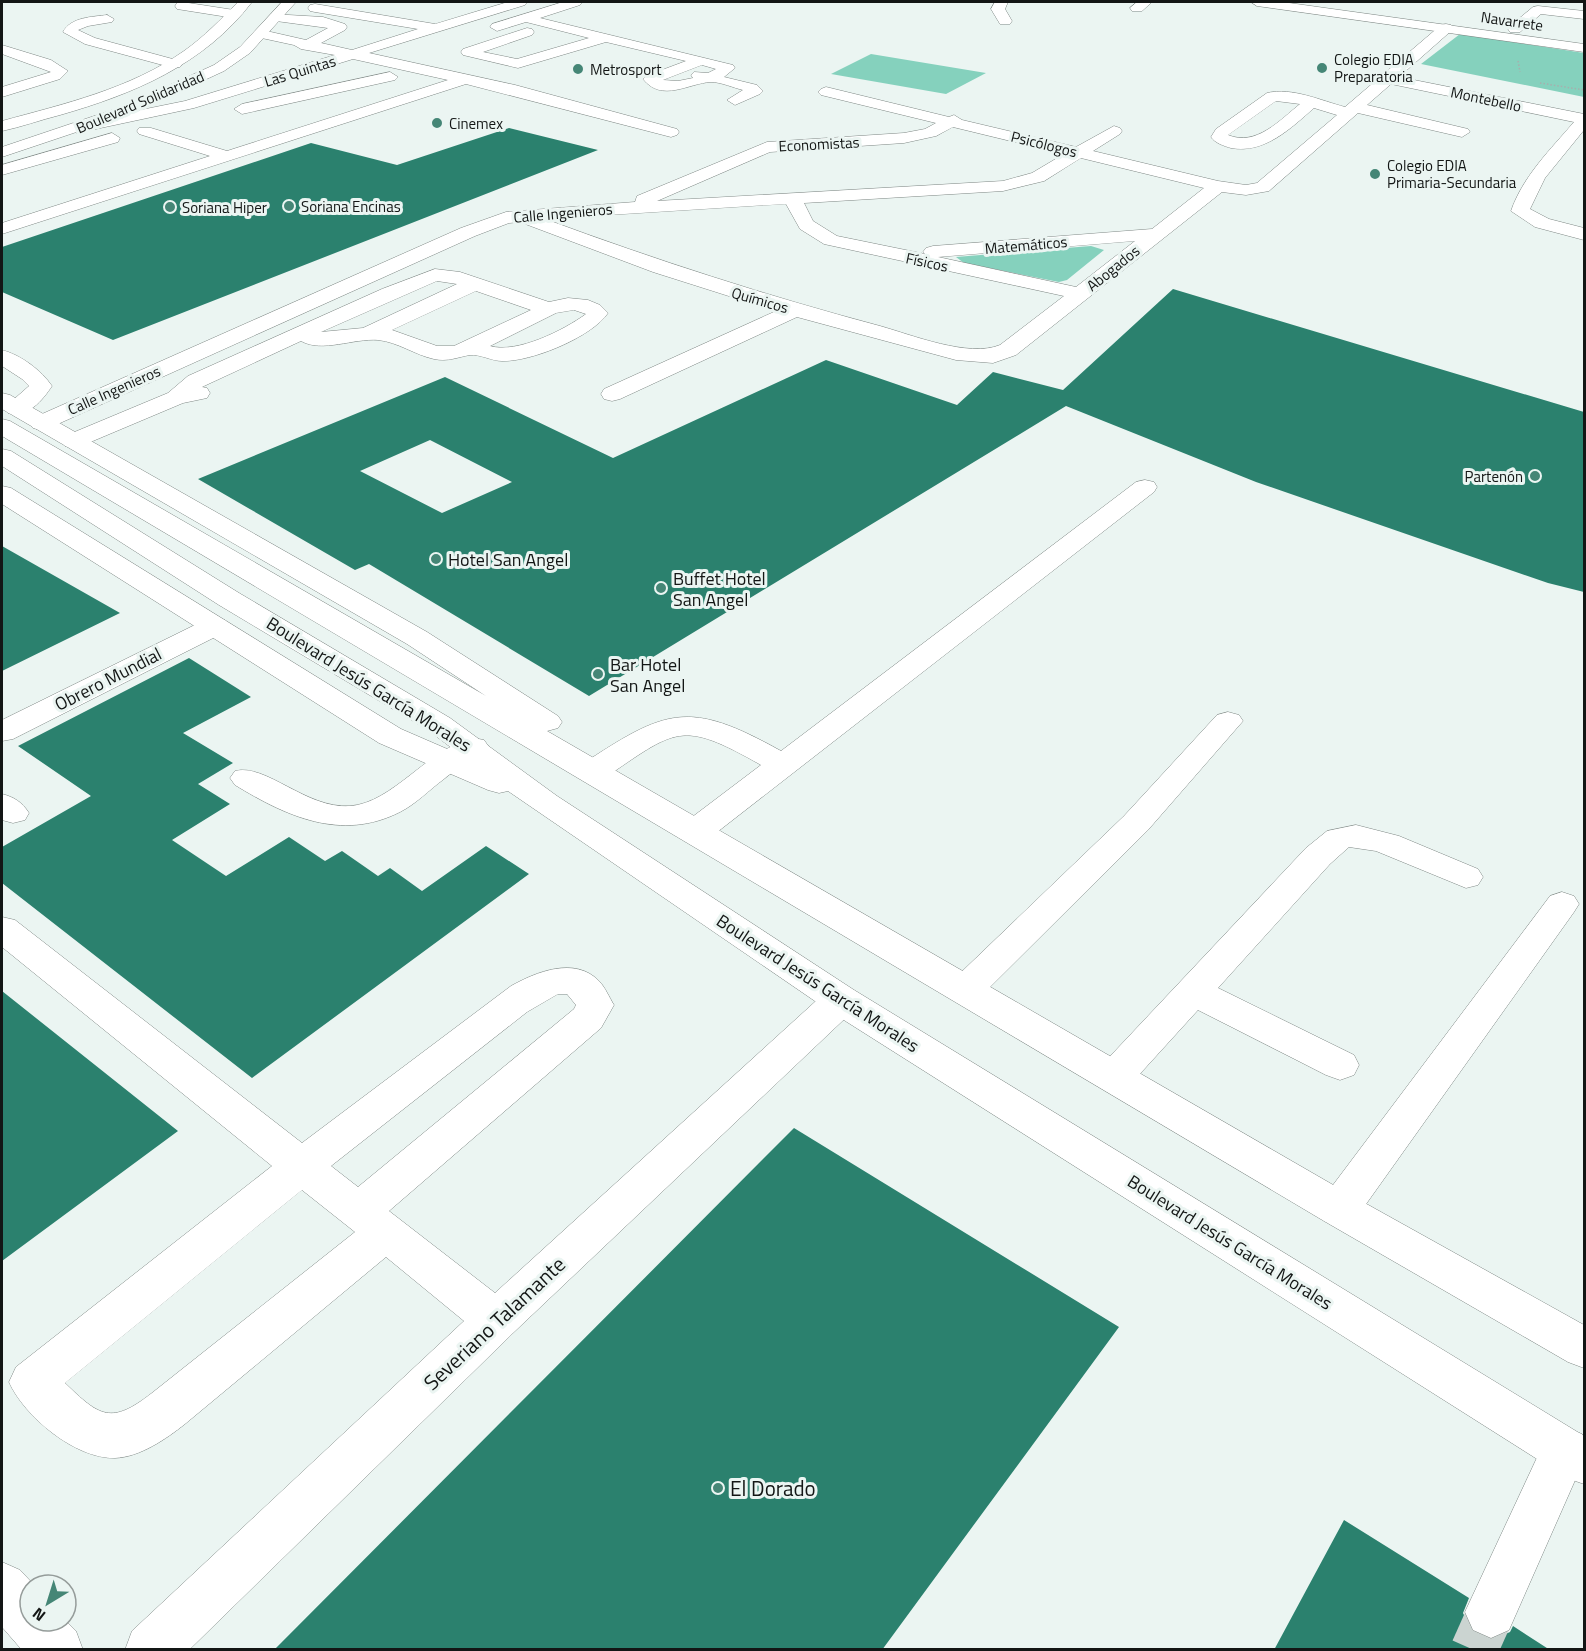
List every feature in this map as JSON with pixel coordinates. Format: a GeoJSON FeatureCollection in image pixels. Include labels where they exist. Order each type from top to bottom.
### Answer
{"type":"FeatureCollection","features":[{"type":"Feature","properties":{"kind":"street","name":"Las Quintas"},"geometry":{"type":"LineString","coordinates":[[77,128],[188,105],[520,2]]}},
{"type":"Feature","properties":{"kind":"street"},"geometry":{"type":"LineString","coordinates":[[459,40],[575,2]]}},
{"type":"Feature","properties":{"kind":"street"},"geometry":{"type":"LineString","coordinates":[[1001,2],[998,9],[1005,21]]}},
{"type":"Feature","properties":{"kind":"street","name":"Navarrete"},"geometry":{"type":"LineString","coordinates":[[1257,2],[1446,28],[1578,42]]}},
{"type":"Feature","properties":{"kind":"street","name":"Navarrete"},"geometry":{"type":"LineString","coordinates":[[1320,2],[1515,28],[1578,42]]}},
{"type":"Feature","properties":{"kind":"street"},"geometry":{"type":"LineString","coordinates":[[288,3],[438,28]]}},
{"type":"Feature","properties":{"kind":"street","name":"Boulevard Solidaridad"},"geometry":{"type":"LineString","coordinates":[[2,152],[77,128],[184,86],[219,68],[245,50],[262,34],[288,3]]}},
{"type":"Feature","properties":{"kind":"street","name":"Boulevard Solidaridad"},"geometry":{"type":"LineString","coordinates":[[2,126],[101,96],[169,67],[239,19],[252,5]]}},
{"type":"Feature","properties":{"kind":"street"},"geometry":{"type":"LineString","coordinates":[[182,6],[239,19]]}},
{"type":"Feature","properties":{"kind":"street"},"geometry":{"type":"LineString","coordinates":[[1515,28],[1539,10],[1584,15]]}},
{"type":"Feature","properties":{"kind":"street"},"geometry":{"type":"LineString","coordinates":[[245,50],[307,45],[340,27],[323,21],[276,17]]}},
{"type":"Feature","properties":{"kind":"street"},"geometry":{"type":"LineString","coordinates":[[525,18],[702,60],[728,68],[676,86],[652,81],[651,79],[702,60]]}},
{"type":"Feature","properties":{"kind":"street"},"geometry":{"type":"LineString","coordinates":[[107,19],[85,22],[72,28],[70,32],[90,41],[169,67]]}},
{"type":"Feature","properties":{"kind":"street"},"geometry":{"type":"LineString","coordinates":[[551,24],[468,52],[518,64],[606,37]]}},
{"type":"Feature","properties":{"kind":"street"},"geometry":{"type":"LineString","coordinates":[[1351,110],[1446,28]]}},
{"type":"Feature","properties":{"kind":"street"},"geometry":{"type":"LineString","coordinates":[[262,34],[355,54],[391,70]]}},
{"type":"Feature","properties":{"kind":"street"},"geometry":{"type":"LineString","coordinates":[[325,35],[377,47]]}},
{"type":"Feature","properties":{"kind":"street"},"geometry":{"type":"LineString","coordinates":[[2,141],[71,121],[142,95],[196,67],[232,40]]}},
{"type":"Feature","properties":{"kind":"street"},"geometry":{"type":"LineString","coordinates":[[307,45],[303,55],[318,66]]}},
{"type":"Feature","properties":{"kind":"street"},"geometry":{"type":"LineString","coordinates":[[70,47],[169,67]]}},
{"type":"Feature","properties":{"kind":"street"},"geometry":{"type":"LineString","coordinates":[[2,49],[52,65],[61,71],[56,76],[2,92]]}},
{"type":"Feature","properties":{"kind":"street"},"geometry":{"type":"LineString","coordinates":[[224,113],[391,70],[415,55]]}},
{"type":"Feature","properties":{"kind":"street"},"geometry":{"type":"LineString","coordinates":[[677,69],[752,88],[755,91],[735,100]]}},
{"type":"Feature","properties":{"kind":"street"},"geometry":{"type":"LineString","coordinates":[[188,105],[303,83],[391,70],[466,79],[671,132]]}},
{"type":"Feature","properties":{"kind":"street"},"geometry":{"type":"LineString","coordinates":[[2,229],[466,79]]}},
{"type":"Feature","properties":{"kind":"street","name":"Montebello"},"geometry":{"type":"LineString","coordinates":[[1388,79],[1584,119],[1521,203],[1520,211],[1542,223],[1584,234]]}},
{"type":"Feature","properties":{"kind":"street","name":"Psicólogos"},"geometry":{"type":"LineString","coordinates":[[826,92],[1234,190],[1263,187],[1351,110]]}},
{"type":"Feature","properties":{"kind":"street"},"geometry":{"type":"LineString","coordinates":[[1310,104],[1255,144],[1234,143],[1219,137],[1273,96],[1288,96],[1310,104],[1462,132]]}},
{"type":"Feature","properties":{"kind":"street","name":"Economistas"},"geometry":{"type":"LineString","coordinates":[[627,207],[766,147],[904,138],[930,133],[969,111]]}},
{"type":"Feature","properties":{"kind":"street"},"geometry":{"type":"LineString","coordinates":[[2,170],[96,142],[203,118]]}},
{"type":"Feature","properties":{"kind":"street","name":"Calle Ingenieros"},"geometry":{"type":"LineString","coordinates":[[41,423],[491,222],[518,216],[627,207],[1003,186],[1038,177],[1114,130]]}},
{"type":"Feature","properties":{"kind":"street"},"geometry":{"type":"LineString","coordinates":[[146,131],[227,156]]}},
{"type":"Feature","properties":{"kind":"street","name":"Abogados"},"geometry":{"type":"LineString","coordinates":[[1008,350],[1218,186]]}},
{"type":"Feature","properties":{"kind":"street","name":"Físicos"},"geometry":{"type":"LineString","coordinates":[[795,199],[799,216],[816,234],[856,246],[1082,294]]}},
{"type":"Feature","properties":{"kind":"street","name":"Químicos"},"geometry":{"type":"LineString","coordinates":[[518,216],[660,268],[795,310],[972,356],[993,356],[1008,350]]}},
{"type":"Feature","properties":{"kind":"street","name":"Matemáticos"},"geometry":{"type":"LineString","coordinates":[[897,255],[1155,234]]}},
{"type":"Feature","properties":{"kind":"street"},"geometry":{"type":"LineString","coordinates":[[176,398],[196,381],[425,278],[453,276],[549,309]]}},
{"type":"Feature","properties":{"kind":"street"},"geometry":{"type":"LineString","coordinates":[[366,334],[476,283]]}},
{"type":"Feature","properties":{"kind":"street"},"geometry":{"type":"LineString","coordinates":[[292,338],[330,338],[366,334],[400,339],[440,355],[457,354],[549,309],[575,304],[596,310],[598,314],[579,327],[528,351],[505,356],[472,347]]}},
{"type":"Feature","properties":{"kind":"street"},"geometry":{"type":"LineString","coordinates":[[612,394],[795,310]]}},
{"type":"Feature","properties":{"kind":"street"},"geometry":{"type":"LineString","coordinates":[[73,441],[176,398],[219,388],[330,338]]}},
{"type":"Feature","properties":{"kind":"street"},"geometry":{"type":"LineString","coordinates":[[2,357],[30,374],[41,386],[33,397],[6,411]]}},
{"type":"Feature","properties":{"kind":"street"},"geometry":{"type":"LineString","coordinates":[[6,411],[41,423],[417,638],[553,725],[599,767],[661,730],[685,725],[695,725],[721,733],[784,765]]}},
{"type":"Feature","properties":{"kind":"street","name":"Boulevard Jesús García Morales"},"geometry":{"type":"LineString","coordinates":[[6,411],[90,479],[599,767],[681,823],[1339,1209],[1584,1348]]}},
{"type":"Feature","properties":{"kind":"street","name":"Boulevard Jesús García Morales"},"geometry":{"type":"LineString","coordinates":[[2,456],[229,599],[439,724],[460,754],[546,803],[841,1000],[1575,1456]]}},
{"type":"Feature","properties":{"kind":"street"},"geometry":{"type":"LineString","coordinates":[[681,823],[784,765],[903,671],[1145,487]]}},
{"type":"Feature","properties":{"kind":"street"},"geometry":{"type":"LineString","coordinates":[[2,493],[390,736],[460,754]]}},
{"type":"Feature","properties":{"kind":"street","name":"Obrero Mundial"},"geometry":{"type":"LineString","coordinates":[[2,732],[215,626]]}},
{"type":"Feature","properties":{"kind":"street"},"geometry":{"type":"LineString","coordinates":[[965,990],[1136,823],[1228,721]]}},
{"type":"Feature","properties":{"kind":"street"},"geometry":{"type":"LineString","coordinates":[[246,778],[288,803],[307,810],[334,816],[358,816],[389,804],[460,754]]}},
{"type":"Feature","properties":{"kind":"street"},"geometry":{"type":"LineString","coordinates":[[1114,1077],[1331,844],[1342,838],[1355,836],[1392,845],[1466,877]]}},
{"type":"Feature","properties":{"kind":"street"},"geometry":{"type":"LineString","coordinates":[[1339,1209],[1562,904]]}},
{"type":"Feature","properties":{"kind":"street"},"geometry":{"type":"LineString","coordinates":[[2,929],[496,1320]]}},
{"type":"Feature","properties":{"kind":"street"},"geometry":{"type":"LineString","coordinates":[[568,980],[580,985],[591,994],[595,1005],[588,1018],[180,1399],[151,1421],[128,1434],[108,1436],[88,1431],[68,1417],[32,1382],[303,1165],[535,988],[553,981],[568,980]]}},
{"type":"Feature","properties":{"kind":"street"},"geometry":{"type":"LineString","coordinates":[[1192,991],[1340,1065]]}},
{"type":"Feature","properties":{"kind":"street","name":"Severiano Talamante"},"geometry":{"type":"LineString","coordinates":[[151,1650],[496,1320],[841,1000]]}},
{"type":"Feature","properties":{"kind":"street"},"geometry":{"type":"LineString","coordinates":[[1491,1612],[1575,1456]]}},
{"type":"Feature","properties":{"kind":"street"},"geometry":{"type":"LineString","coordinates":[[2,1588],[18,1606]]}},
{"type":"Feature","properties":{"kind":"street"},"geometry":{"type":"LineString","coordinates":[[42,1633],[57,1650]]}},
{"type":"Feature","properties":{"kind":"path"},"geometry":{"type":"LineString","coordinates":[[1536,83],[1578,87],[1584,90]]}},
{"type":"Feature","properties":{"kind":"path"},"geometry":{"type":"LineString","coordinates":[[1578,87],[1584,83]]}},
{"type":"Feature","properties":{"kind":"green space"},"geometry":{"type":"Polygon","coordinates":[[[1460,34],[1584,53],[1584,97],[1421,64],[1460,34]]]}},
{"type":"Feature","properties":{"kind":"green space"},"geometry":{"type":"Polygon","coordinates":[[[871,54],[986,73],[946,94],[831,74],[871,54]]]}},
{"type":"Feature","properties":{"kind":"green space"},"geometry":{"type":"Polygon","coordinates":[[[1091,246],[1104,250],[1067,280],[1059,282],[964,263],[956,257],[1091,246]]]}},
{"type":"Feature","properties":{"kind":"building","name":"Soriana Encinas"},"geometry":{"type":"Polygon","coordinates":[[[509,128],[598,150],[113,340],[2,292],[2,247],[311,143],[397,165],[509,128]]]}},
{"type":"Feature","properties":{"kind":"building"},"geometry":{"type":"Polygon","coordinates":[[[1173,289],[1584,412],[1584,592],[1548,583],[1256,482],[1066,406],[589,696],[369,564],[355,570],[198,479],[445,377],[613,458],[826,360],[957,405],[993,372],[1063,390],[1173,289]],[[430,440],[360,471],[442,513],[512,482],[430,440]]]}},
{"type":"Feature","properties":{"kind":"building"},"geometry":{"type":"Polygon","coordinates":[[[2,546],[120,613],[2,671],[2,546]]]}},
{"type":"Feature","properties":{"kind":"building"},"geometry":{"type":"Polygon","coordinates":[[[189,658],[251,697],[183,733],[233,763],[198,784],[230,804],[172,840],[226,876],[289,837],[325,861],[342,851],[378,876],[390,868],[422,891],[486,846],[529,874],[252,1078],[2,883],[2,847],[91,796],[18,746],[189,658]]]}},
{"type":"Feature","properties":{"kind":"building"},"geometry":{"type":"Polygon","coordinates":[[[2,991],[178,1131],[2,1261],[2,991]]]}},
{"type":"Feature","properties":{"kind":"building","name":"El Dorado"},"geometry":{"type":"Polygon","coordinates":[[[794,1128],[1119,1327],[882,1650],[274,1650],[794,1128]]]}},
{"type":"Feature","properties":{"kind":"building"},"geometry":{"type":"Polygon","coordinates":[[[1344,1520],[1469,1598],[1463,1613],[1472,1632],[1492,1640],[1510,1632],[1513,1626],[1550,1650],[1274,1650],[1344,1520]]]}},
{"type":"Feature","properties":{"kind":"tunnel"},"geometry":{"type":"LineString","coordinates":[[1474,1650],[1491,1612]]}},
{"type":"Feature","properties":{"kind":"place","name":"Colegio EDIA Preparatoria"},"geometry":{"type":"Point","coordinates":[1322,68]}},
{"type":"Feature","properties":{"kind":"place","name":"Metrosport"},"geometry":{"type":"Point","coordinates":[578,69]}},
{"type":"Feature","properties":{"kind":"place","name":"Cinemex"},"geometry":{"type":"Point","coordinates":[437,123]}},
{"type":"Feature","properties":{"kind":"place","name":"Colegio EDIA Primaria-Secundaria"},"geometry":{"type":"Point","coordinates":[1375,174]}},
{"type":"Feature","properties":{"kind":"place","name":"Soriana Encinas"},"geometry":{"type":"Point","coordinates":[289,206]}},
{"type":"Feature","properties":{"kind":"place","name":"Soriana Hiper"},"geometry":{"type":"Point","coordinates":[170,207]}},
{"type":"Feature","properties":{"kind":"place","name":"Partenón"},"geometry":{"type":"Point","coordinates":[1535,476]}},
{"type":"Feature","properties":{"kind":"place","name":"Hotel San Angel"},"geometry":{"type":"Point","coordinates":[436,559]}},
{"type":"Feature","properties":{"kind":"place","name":"Buffet Hotel San Angel"},"geometry":{"type":"Point","coordinates":[661,588]}},
{"type":"Feature","properties":{"kind":"place","name":"Bar Hotel San Angel"},"geometry":{"type":"Point","coordinates":[598,674]}},
{"type":"Feature","properties":{"kind":"place","name":"El Dorado"},"geometry":{"type":"Point","coordinates":[718,1488]}}]}
